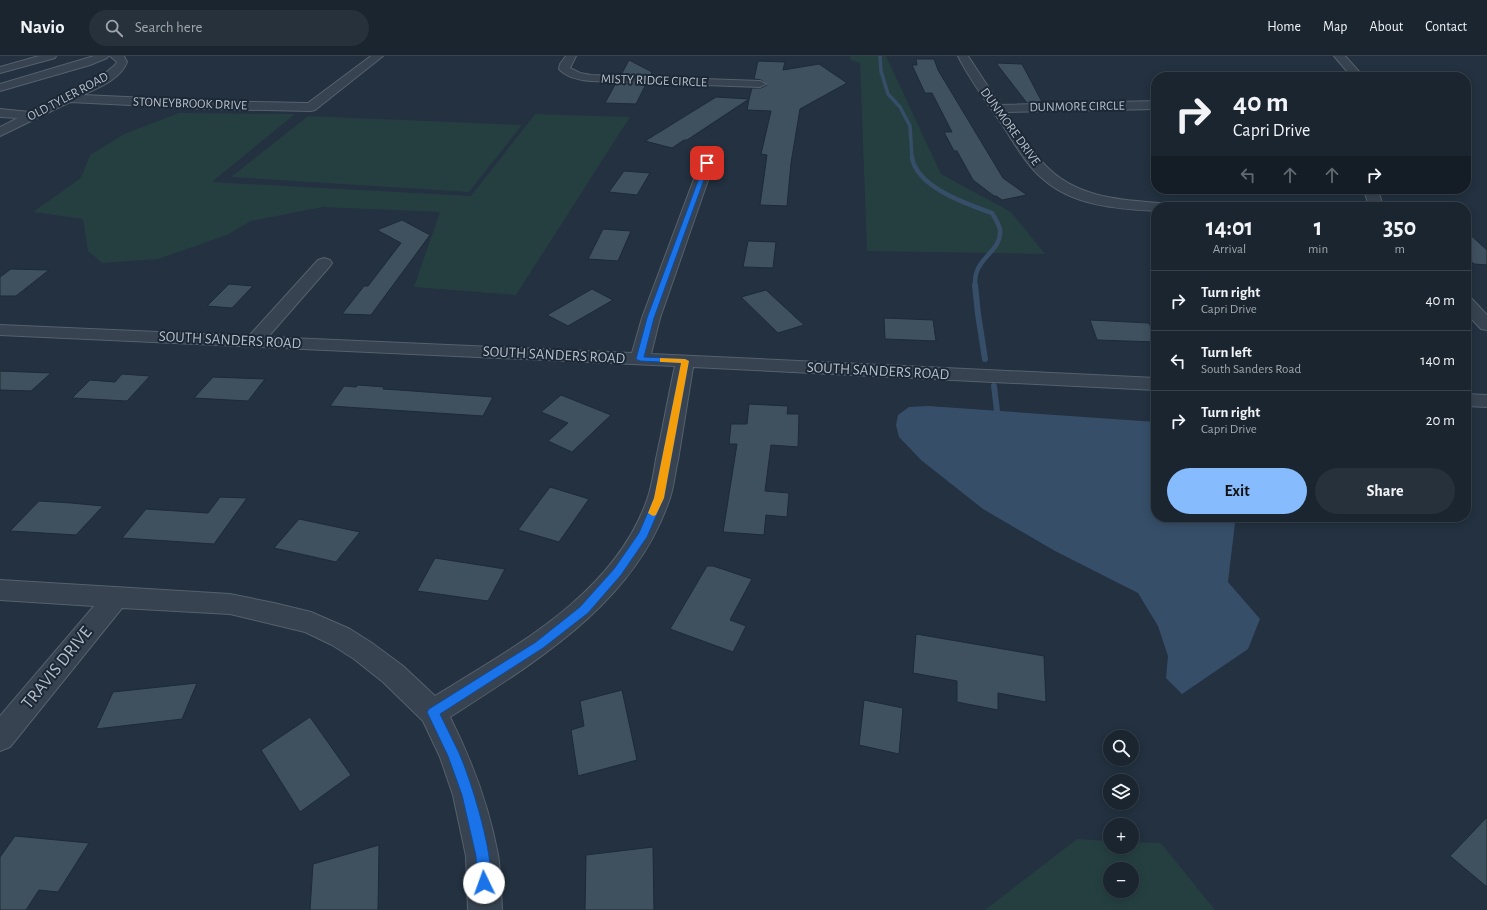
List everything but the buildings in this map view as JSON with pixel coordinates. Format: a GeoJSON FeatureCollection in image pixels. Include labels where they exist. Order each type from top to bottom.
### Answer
{"type":"FeatureCollection","features":[{"type":"Feature","properties":{"kind":"street"},"geometry":{"type":"LineString","coordinates":[[2,69],[51,56]]}},
{"type":"Feature","properties":{"kind":"street"},"geometry":{"type":"LineString","coordinates":[[0,82],[99,56]]}},
{"type":"Feature","properties":{"kind":"street"},"geometry":{"type":"LineString","coordinates":[[0,88],[86,63],[103,56]]}},
{"type":"Feature","properties":{"kind":"street","name":"OLD TYLER ROAD"},"geometry":{"type":"LineString","coordinates":[[0,132],[102,81],[120,67],[122,62],[119,57],[115,56]]}},
{"type":"Feature","properties":{"kind":"street","name":"STONEYBROOK DRIVE"},"geometry":{"type":"LineString","coordinates":[[69,98],[311,108],[378,56]]}},
{"type":"Feature","properties":{"kind":"street","name":"MISTY RIDGE CIRCLE"},"geometry":{"type":"LineString","coordinates":[[571,56],[564,64],[564,69],[578,76],[591,78],[760,84]]}},
{"type":"Feature","properties":{"kind":"street","name":"DUNMORE DRIVE"},"geometry":{"type":"LineString","coordinates":[[963,56],[973,76],[1040,169],[1064,188],[1092,198],[1128,205],[1151,206]]}},
{"type":"Feature","properties":{"kind":"street"},"geometry":{"type":"LineString","coordinates":[[1339,56],[1353,72]]}},
{"type":"Feature","properties":{"kind":"street","name":"DUNMORE CIRCLE"},"geometry":{"type":"LineString","coordinates":[[997,109],[1151,105]]}},
{"type":"Feature","properties":{"kind":"street"},"geometry":{"type":"LineString","coordinates":[[0,113],[33,116]]}},
{"type":"Feature","properties":{"kind":"street"},"geometry":{"type":"LineString","coordinates":[[640,359],[651,318],[707,163]]}},
{"type":"Feature","properties":{"kind":"street"},"geometry":{"type":"LineString","coordinates":[[254,341],[324,262]]}},
{"type":"Feature","properties":{"kind":"street"},"geometry":{"type":"LineString","coordinates":[[1471,308],[1487,325]]}},
{"type":"Feature","properties":{"kind":"street","name":"SOUTH SANDERS ROAD"},"geometry":{"type":"LineString","coordinates":[[0,330],[1151,384]]}},
{"type":"Feature","properties":{"kind":"street"},"geometry":{"type":"LineString","coordinates":[[433,712],[539,645],[584,610],[617,572],[643,535],[659,498],[685,361]]}},
{"type":"Feature","properties":{"kind":"street"},"geometry":{"type":"LineString","coordinates":[[1471,400],[1487,401]]}},
{"type":"Feature","properties":{"kind":"street"},"geometry":{"type":"LineString","coordinates":[[0,590],[230,604],[274,613],[311,623],[341,637],[363,651],[393,674],[433,712],[454,755],[468,795],[482,856],[485,910]]}},
{"type":"Feature","properties":{"kind":"street","name":"TRAVIS DRIVE"},"geometry":{"type":"LineString","coordinates":[[0,738],[115,598]]}},
{"type":"Feature","properties":{"kind":"green space"},"geometry":{"type":"Polygon","coordinates":[[[850,56],[886,56],[941,174],[1011,212],[1045,254],[867,251],[860,63],[851,60],[850,56]]]}},
{"type":"Feature","properties":{"kind":"green space"},"geometry":{"type":"Polygon","coordinates":[[[179,113],[295,114],[212,182],[471,196],[535,114],[630,117],[516,295],[414,287],[440,212],[323,207],[251,221],[227,235],[158,259],[102,263],[88,251],[83,219],[33,212],[81,178],[90,155],[124,134],[179,113]]]}},
{"type":"Feature","properties":{"kind":"green space"},"geometry":{"type":"Polygon","coordinates":[[[308,116],[522,125],[469,192],[231,177],[308,116]]]}},
{"type":"Feature","properties":{"kind":"green space"},"geometry":{"type":"Polygon","coordinates":[[[1077,839],[1103,841],[1103,854],[1139,854],[1139,842],[1161,843],[1215,910],[985,910],[1077,839]]]}},
{"type":"Feature","properties":{"kind":"water"},"geometry":{"type":"Polygon","coordinates":[[[928,406],[1151,422],[1151,522],[1235,522],[1228,582],[1260,619],[1248,649],[1182,694],[1166,678],[1168,656],[1158,626],[1138,593],[1055,551],[983,509],[921,460],[899,437],[896,425],[898,415],[909,407],[928,406]]]}},
{"type":"Feature","properties":{"kind":"waterway"},"geometry":{"type":"LineString","coordinates":[[880,56],[881,71],[888,94],[900,107],[910,126],[912,158]]}},
{"type":"Feature","properties":{"kind":"waterway"},"geometry":{"type":"LineString","coordinates":[[912,157],[916,168],[932,186],[970,205],[992,213],[998,223],[1000,230],[998,242],[977,271],[975,285]]}},
{"type":"Feature","properties":{"kind":"waterway"},"geometry":{"type":"LineString","coordinates":[[975,285],[985,359]]}},
{"type":"Feature","properties":{"kind":"waterway"},"geometry":{"type":"LineString","coordinates":[[994,386],[997,411]]}},
{"type":"Feature","properties":{"kind":"slow traffic"},"geometry":{"type":"LineString","coordinates":[[653,513],[659,498],[685,361],[662,360]]}},
{"type":"Feature","properties":{"kind":"route"},"geometry":{"type":"LineString","coordinates":[[484,883],[482,856],[468,795],[454,755],[433,712],[539,645],[584,610],[617,572],[643,535],[659,498],[685,361],[640,359],[651,318],[707,163]]}}]}
